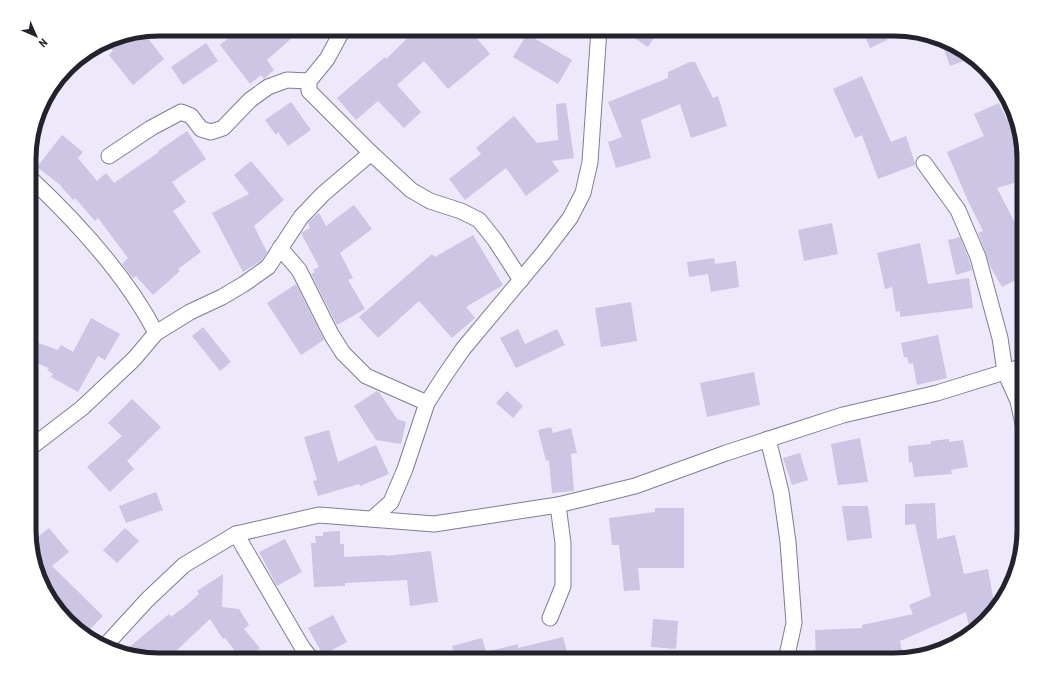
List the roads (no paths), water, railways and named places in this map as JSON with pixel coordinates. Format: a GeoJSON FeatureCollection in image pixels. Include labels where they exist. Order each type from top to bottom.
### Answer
{"type":"FeatureCollection","features":[{"type":"Feature","properties":{"kind":"street"},"geometry":{"type":"LineString","coordinates":[[339,36],[327,60],[309,81],[309,91],[370,153],[411,190],[430,201],[461,211],[479,220],[495,240],[521,280]]}},
{"type":"Feature","properties":{"kind":"street"},"geometry":{"type":"LineString","coordinates":[[372,519],[391,502],[405,469],[427,403],[443,378],[463,350],[570,218],[583,193],[590,162],[598,36]]}},
{"type":"Feature","properties":{"kind":"street"},"geometry":{"type":"LineString","coordinates":[[109,156],[151,128],[181,112],[190,116],[201,129],[211,132],[223,128],[250,100],[268,87],[287,80],[309,81]]}},
{"type":"Feature","properties":{"kind":"street"},"geometry":{"type":"LineString","coordinates":[[36,443],[82,408],[134,359],[156,333],[190,312],[222,297],[268,267],[301,217],[323,194],[370,153]]}},
{"type":"Feature","properties":{"kind":"street"},"geometry":{"type":"LineString","coordinates":[[924,163],[958,210],[978,257],[1000,338],[1005,372],[1017,399]]}},
{"type":"Feature","properties":{"kind":"street"},"geometry":{"type":"LineString","coordinates":[[36,184],[70,217],[128,284],[146,312],[156,333]]}},
{"type":"Feature","properties":{"kind":"street"},"geometry":{"type":"LineString","coordinates":[[280,248],[299,270],[331,334],[343,353],[366,376],[427,403]]}},
{"type":"Feature","properties":{"kind":"street"},"geometry":{"type":"LineString","coordinates":[[109,642],[147,600],[184,565],[236,534],[319,515],[434,524],[558,505],[635,486],[726,453],[843,415],[937,393],[1017,368]]}},
{"type":"Feature","properties":{"kind":"street"},"geometry":{"type":"LineString","coordinates":[[768,440],[782,492],[788,542],[794,623],[788,653]]}},
{"type":"Feature","properties":{"kind":"street"},"geometry":{"type":"LineString","coordinates":[[550,618],[563,586],[563,543],[558,505]]}},
{"type":"Feature","properties":{"kind":"street"},"geometry":{"type":"LineString","coordinates":[[236,534],[307,653]]}}]}
